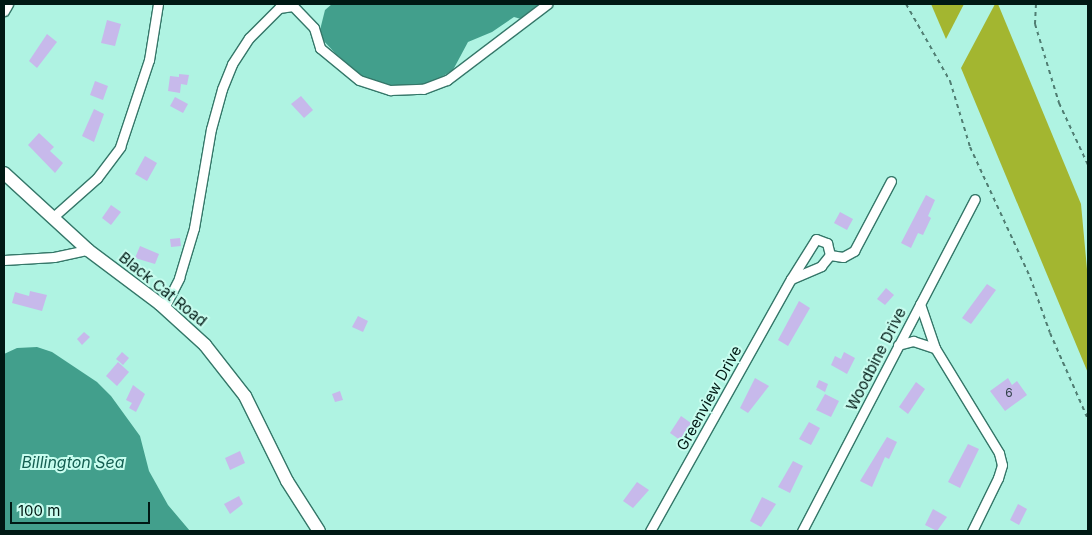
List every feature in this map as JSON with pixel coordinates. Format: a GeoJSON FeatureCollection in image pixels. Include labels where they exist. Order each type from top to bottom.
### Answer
{"type":"FeatureCollection","features":[{"type":"Feature","properties":{"kind":"street"},"geometry":{"type":"LineString","coordinates":[[4,11],[8,4]]}},
{"type":"Feature","properties":{"kind":"street"},"geometry":{"type":"LineString","coordinates":[[52,218],[97,178],[120,147],[149,60],[158,4]]}},
{"type":"Feature","properties":{"kind":"street"},"geometry":{"type":"LineString","coordinates":[[164,308],[179,278],[194,228],[211,129],[222,89],[232,64],[249,38],[278,8],[293,6],[314,28],[320,48],[359,80],[398,90],[423,89],[447,80],[547,4]]}},
{"type":"Feature","properties":{"kind":"street","name":"Black Cat Road"},"geometry":{"type":"LineString","coordinates":[[4,173],[88,250],[164,308],[205,346],[245,396],[287,481],[319,531]]}},
{"type":"Feature","properties":{"kind":"street"},"geometry":{"type":"LineString","coordinates":[[791,278],[821,266],[830,255],[843,257],[854,251],[891,181]]}},
{"type":"Feature","properties":{"kind":"street","name":"Woodbine Drive"},"geometry":{"type":"LineString","coordinates":[[802,531],[974,199]]}},
{"type":"Feature","properties":{"kind":"street","name":"Greenview Drive"},"geometry":{"type":"LineString","coordinates":[[650,531],[791,278],[816,239],[827,243],[830,255]]}},
{"type":"Feature","properties":{"kind":"street"},"geometry":{"type":"LineString","coordinates":[[4,260],[54,257],[88,250]]}},
{"type":"Feature","properties":{"kind":"street"},"geometry":{"type":"LineString","coordinates":[[920,304],[935,348],[992,440],[1002,465],[972,531]]}},
{"type":"Feature","properties":{"kind":"street"},"geometry":{"type":"LineString","coordinates":[[898,345],[913,341],[935,348]]}},
{"type":"Feature","properties":{"kind":"path"},"geometry":{"type":"LineString","coordinates":[[906,4],[950,80],[970,148],[1030,277],[1050,333],[1088,420]]}},
{"type":"Feature","properties":{"kind":"path"},"geometry":{"type":"LineString","coordinates":[[1036,4],[1035,24],[1059,103],[1088,165]]}},
{"type":"Feature","properties":{"kind":"green space"},"geometry":{"type":"Polygon","coordinates":[[[931,4],[964,4],[946,39],[931,4]]]}},
{"type":"Feature","properties":{"kind":"green space"},"geometry":{"type":"Polygon","coordinates":[[[995,4],[998,4],[1081,204],[1088,280],[1088,373],[961,68],[995,4]]]}},
{"type":"Feature","properties":{"kind":"water"},"geometry":{"type":"Polygon","coordinates":[[[332,4],[539,4],[521,19],[514,17],[492,32],[468,42],[453,70],[425,87],[385,86],[364,78],[335,53],[322,39],[320,30],[325,10],[332,4]]]}},
{"type":"Feature","properties":{"kind":"water","name":"Billington Sea"},"geometry":{"type":"Polygon","coordinates":[[[37,347],[52,352],[97,382],[111,396],[140,436],[149,471],[168,505],[190,531],[4,531],[4,354],[17,348],[37,347]]]}},
{"type":"Feature","properties":{"kind":"building"},"geometry":{"type":"Polygon","coordinates":[[[107,20],[121,24],[115,46],[101,43],[107,20]]]}},
{"type":"Feature","properties":{"kind":"building"},"geometry":{"type":"Polygon","coordinates":[[[47,34],[57,42],[37,68],[29,61],[47,34]]]}},
{"type":"Feature","properties":{"kind":"building"},"geometry":{"type":"Polygon","coordinates":[[[179,74],[189,75],[187,85],[181,84],[180,93],[168,91],[170,76],[179,77],[179,74]]]}},
{"type":"Feature","properties":{"kind":"building"},"geometry":{"type":"Polygon","coordinates":[[[95,81],[108,86],[103,100],[90,95],[95,81]]]}},
{"type":"Feature","properties":{"kind":"building"},"geometry":{"type":"Polygon","coordinates":[[[301,96],[313,110],[304,118],[291,104],[301,96]]]}},
{"type":"Feature","properties":{"kind":"building"},"geometry":{"type":"Polygon","coordinates":[[[175,97],[188,104],[183,113],[170,106],[175,97]]]}},
{"type":"Feature","properties":{"kind":"building"},"geometry":{"type":"Polygon","coordinates":[[[94,109],[104,114],[94,142],[82,136],[94,109]]]}},
{"type":"Feature","properties":{"kind":"building"},"geometry":{"type":"Polygon","coordinates":[[[39,133],[54,147],[50,151],[63,163],[55,173],[28,145],[39,133]]]}},
{"type":"Feature","properties":{"kind":"building"},"geometry":{"type":"Polygon","coordinates":[[[145,156],[157,163],[147,181],[135,174],[145,156]]]}},
{"type":"Feature","properties":{"kind":"building"},"geometry":{"type":"Polygon","coordinates":[[[926,195],[935,200],[928,216],[931,218],[923,235],[918,233],[911,248],[901,243],[926,195]]]}},
{"type":"Feature","properties":{"kind":"building"},"geometry":{"type":"Polygon","coordinates":[[[111,205],[121,212],[111,225],[102,218],[111,205]]]}},
{"type":"Feature","properties":{"kind":"building"},"geometry":{"type":"Polygon","coordinates":[[[840,212],[853,219],[847,230],[834,223],[840,212]]]}},
{"type":"Feature","properties":{"kind":"building"},"geometry":{"type":"Polygon","coordinates":[[[180,238],[181,246],[171,247],[170,239],[180,238]]]}},
{"type":"Feature","properties":{"kind":"building"},"geometry":{"type":"Polygon","coordinates":[[[140,246],[159,254],[155,264],[135,258],[140,246]]]}},
{"type":"Feature","properties":{"kind":"building"},"geometry":{"type":"Polygon","coordinates":[[[987,284],[996,290],[971,324],[962,318],[987,284]]]}},
{"type":"Feature","properties":{"kind":"building"},"geometry":{"type":"Polygon","coordinates":[[[886,288],[894,295],[885,305],[877,299],[886,288]]]}},
{"type":"Feature","properties":{"kind":"building"},"geometry":{"type":"Polygon","coordinates":[[[30,291],[47,295],[42,311],[12,303],[15,292],[29,296],[30,291]]]}},
{"type":"Feature","properties":{"kind":"building"},"geometry":{"type":"Polygon","coordinates":[[[799,301],[810,308],[788,346],[778,340],[799,301]]]}},
{"type":"Feature","properties":{"kind":"building"},"geometry":{"type":"Polygon","coordinates":[[[358,316],[368,321],[363,332],[352,327],[358,316]]]}},
{"type":"Feature","properties":{"kind":"building"},"geometry":{"type":"Polygon","coordinates":[[[84,332],[90,337],[82,345],[77,339],[84,332]]]}},
{"type":"Feature","properties":{"kind":"building"},"geometry":{"type":"Polygon","coordinates":[[[122,352],[129,358],[123,365],[116,359],[122,352]]]}},
{"type":"Feature","properties":{"kind":"building"},"geometry":{"type":"Polygon","coordinates":[[[844,352],[855,358],[847,374],[831,365],[835,356],[841,359],[844,352]]]}},
{"type":"Feature","properties":{"kind":"building"},"geometry":{"type":"Polygon","coordinates":[[[118,362],[129,372],[117,386],[106,376],[118,362]]]}},
{"type":"Feature","properties":{"kind":"building"},"geometry":{"type":"Polygon","coordinates":[[[755,378],[769,386],[748,413],[740,408],[755,378]]]}},
{"type":"Feature","properties":{"kind":"building"},"geometry":{"type":"Polygon","coordinates":[[[1008,378],[1012,385],[1017,381],[1027,395],[1005,411],[990,391],[1008,378]]]}},
{"type":"Feature","properties":{"kind":"building"},"geometry":{"type":"Polygon","coordinates":[[[819,380],[828,384],[825,392],[816,387],[819,380]]]}},
{"type":"Feature","properties":{"kind":"building"},"geometry":{"type":"Polygon","coordinates":[[[916,382],[925,389],[908,414],[899,407],[916,382]]]}},
{"type":"Feature","properties":{"kind":"building"},"geometry":{"type":"Polygon","coordinates":[[[133,385],[145,394],[136,412],[129,408],[132,403],[126,400],[133,385]]]}},
{"type":"Feature","properties":{"kind":"building"},"geometry":{"type":"Polygon","coordinates":[[[340,391],[343,400],[335,402],[332,394],[340,391]]]}},
{"type":"Feature","properties":{"kind":"building"},"geometry":{"type":"Polygon","coordinates":[[[825,394],[839,401],[831,417],[816,410],[825,394]]]}},
{"type":"Feature","properties":{"kind":"building"},"geometry":{"type":"Polygon","coordinates":[[[681,416],[691,423],[680,440],[670,433],[681,416]]]}},
{"type":"Feature","properties":{"kind":"building"},"geometry":{"type":"Polygon","coordinates":[[[809,422],[820,428],[811,445],[799,439],[809,422]]]}},
{"type":"Feature","properties":{"kind":"building"},"geometry":{"type":"Polygon","coordinates":[[[887,437],[897,442],[889,459],[885,457],[872,487],[860,481],[887,437]]]}},
{"type":"Feature","properties":{"kind":"building"},"geometry":{"type":"Polygon","coordinates":[[[968,444],[979,449],[960,488],[948,482],[968,444]]]}},
{"type":"Feature","properties":{"kind":"building"},"geometry":{"type":"Polygon","coordinates":[[[240,451],[245,463],[230,470],[225,458],[240,451]]]}},
{"type":"Feature","properties":{"kind":"building"},"geometry":{"type":"Polygon","coordinates":[[[793,461],[803,466],[790,493],[778,487],[793,461]]]}},
{"type":"Feature","properties":{"kind":"building"},"geometry":{"type":"Polygon","coordinates":[[[637,482],[649,490],[633,508],[623,501],[637,482]]]}},
{"type":"Feature","properties":{"kind":"building"},"geometry":{"type":"Polygon","coordinates":[[[239,496],[243,504],[230,514],[224,504],[239,496]]]}},
{"type":"Feature","properties":{"kind":"building"},"geometry":{"type":"Polygon","coordinates":[[[762,497],[776,504],[761,527],[750,521],[762,497]]]}},
{"type":"Feature","properties":{"kind":"building"},"geometry":{"type":"Polygon","coordinates":[[[1018,504],[1027,509],[1019,525],[1010,520],[1018,504]]]}},
{"type":"Feature","properties":{"kind":"building"},"geometry":{"type":"Polygon","coordinates":[[[933,509],[947,517],[937,531],[925,525],[933,509]]]}}]}
